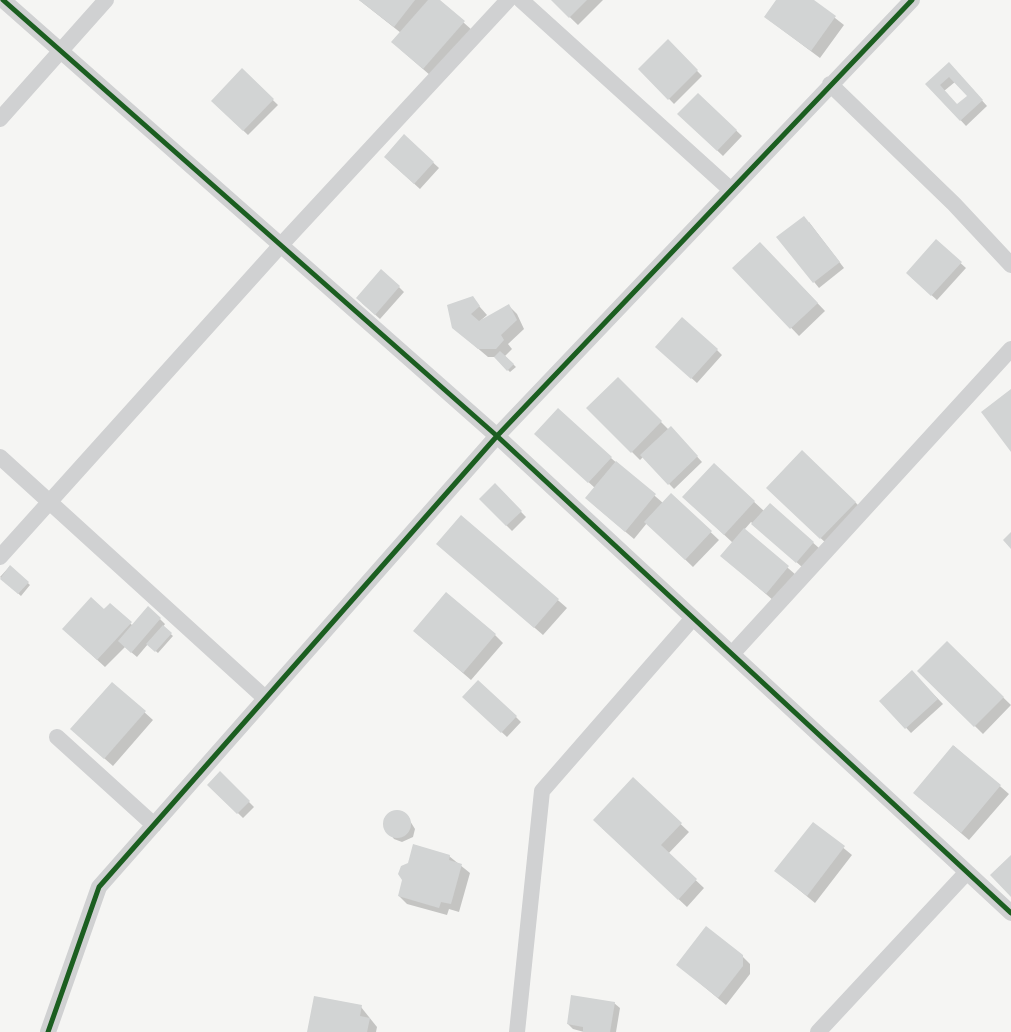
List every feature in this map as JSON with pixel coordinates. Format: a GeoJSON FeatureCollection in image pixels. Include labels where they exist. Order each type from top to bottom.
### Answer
{"type":"FeatureCollection","features":[{"type":"Feature","properties":{"kind":"street"},"geometry":{"type":"LineString","coordinates":[[3,0],[496,436],[1011,912]]}},
{"type":"Feature","properties":{"kind":"street"},"geometry":{"type":"LineString","coordinates":[[0,119],[59,50],[106,0]]}},
{"type":"Feature","properties":{"kind":"street"},"geometry":{"type":"LineString","coordinates":[[0,557],[280,246],[508,0]]}},
{"type":"Feature","properties":{"kind":"street"},"geometry":{"type":"LineString","coordinates":[[521,0],[731,190]]}},
{"type":"Feature","properties":{"kind":"street"},"geometry":{"type":"LineString","coordinates":[[48,1032],[99,887],[496,436],[912,0]]}},
{"type":"Feature","properties":{"kind":"street"},"geometry":{"type":"LineString","coordinates":[[830,84],[954,204],[1011,265]]}},
{"type":"Feature","properties":{"kind":"street"},"geometry":{"type":"LineString","coordinates":[[732,654],[1011,351]]}},
{"type":"Feature","properties":{"kind":"street"},"geometry":{"type":"LineString","coordinates":[[0,457],[265,698]]}},
{"type":"Feature","properties":{"kind":"street"},"geometry":{"type":"LineString","coordinates":[[517,1032],[542,791],[693,618]]}},
{"type":"Feature","properties":{"kind":"street"},"geometry":{"type":"LineString","coordinates":[[58,737],[154,825]]}},
{"type":"Feature","properties":{"kind":"street"},"geometry":{"type":"LineString","coordinates":[[818,1032],[967,872]]}},
{"type":"Feature","properties":{"kind":"building"},"geometry":{"type":"Polygon","coordinates":[[[359,0],[415,0],[394,27],[359,0]]]}},
{"type":"Feature","properties":{"kind":"building"},"geometry":{"type":"Polygon","coordinates":[[[428,0],[440,0],[465,21],[423,69],[391,42],[428,0]]]}},
{"type":"Feature","properties":{"kind":"building"},"geometry":{"type":"Polygon","coordinates":[[[551,0],[587,0],[569,18],[551,0]]]}},
{"type":"Feature","properties":{"kind":"building"},"geometry":{"type":"Polygon","coordinates":[[[776,0],[814,0],[836,16],[811,51],[764,17],[776,0]]]}},
{"type":"Feature","properties":{"kind":"building"},"geometry":{"type":"Polygon","coordinates":[[[668,39],[698,70],[668,100],[638,69],[668,39]]]}},
{"type":"Feature","properties":{"kind":"building"},"geometry":{"type":"Polygon","coordinates":[[[949,62],[983,100],[960,121],[925,84],[949,62]],[[949,77],[940,85],[957,104],[967,96],[949,77]]]}},
{"type":"Feature","properties":{"kind":"building"},"geometry":{"type":"Polygon","coordinates":[[[242,68],[274,99],[243,131],[211,101],[242,68]]]}},
{"type":"Feature","properties":{"kind":"building"},"geometry":{"type":"Polygon","coordinates":[[[698,93],[737,130],[717,151],[677,114],[698,93]]]}},
{"type":"Feature","properties":{"kind":"building"},"geometry":{"type":"Polygon","coordinates":[[[404,134],[434,162],[414,184],[384,157],[404,134]]]}},
{"type":"Feature","properties":{"kind":"building"},"geometry":{"type":"Polygon","coordinates":[[[804,216],[840,262],[813,283],[776,237],[804,216]]]}},
{"type":"Feature","properties":{"kind":"building"},"geometry":{"type":"Polygon","coordinates":[[[936,239],[962,262],[931,296],[906,273],[936,239]]]}},
{"type":"Feature","properties":{"kind":"building"},"geometry":{"type":"Polygon","coordinates":[[[760,242],[818,303],[790,329],[732,268],[760,242]]]}},
{"type":"Feature","properties":{"kind":"building"},"geometry":{"type":"Polygon","coordinates":[[[381,269],[400,286],[375,315],[356,298],[381,269]]]}},
{"type":"Feature","properties":{"kind":"building"},"geometry":{"type":"Polygon","coordinates":[[[473,296],[480,306],[471,314],[479,321],[509,304],[517,320],[501,335],[504,340],[496,349],[478,349],[452,328],[447,305],[473,296]]]}},
{"type":"Feature","properties":{"kind":"building"},"geometry":{"type":"Polygon","coordinates":[[[682,317],[718,349],[691,379],[655,347],[682,317]]]}},
{"type":"Feature","properties":{"kind":"building"},"geometry":{"type":"Polygon","coordinates":[[[500,351],[514,364],[507,371],[494,357],[500,351]]]}},
{"type":"Feature","properties":{"kind":"building"},"geometry":{"type":"Polygon","coordinates":[[[618,377],[662,421],[631,453],[586,408],[618,377]]]}},
{"type":"Feature","properties":{"kind":"building"},"geometry":{"type":"Polygon","coordinates":[[[1011,389],[1011,452],[981,412],[1011,389]]]}},
{"type":"Feature","properties":{"kind":"building"},"geometry":{"type":"Polygon","coordinates":[[[558,408],[612,457],[588,483],[534,434],[558,408]]]}},
{"type":"Feature","properties":{"kind":"building"},"geometry":{"type":"Polygon","coordinates":[[[671,426],[698,456],[668,485],[640,455],[671,426]]]}},
{"type":"Feature","properties":{"kind":"building"},"geometry":{"type":"Polygon","coordinates":[[[802,450],[856,502],[820,539],[766,488],[802,450]]]}},
{"type":"Feature","properties":{"kind":"building"},"geometry":{"type":"Polygon","coordinates":[[[616,461],[656,494],[625,532],[585,498],[616,461]]]}},
{"type":"Feature","properties":{"kind":"building"},"geometry":{"type":"Polygon","coordinates":[[[714,463],[755,501],[724,535],[682,497],[714,463]]]}},
{"type":"Feature","properties":{"kind":"building"},"geometry":{"type":"Polygon","coordinates":[[[495,483],[522,511],[506,526],[479,499],[495,483]]]}},
{"type":"Feature","properties":{"kind":"building"},"geometry":{"type":"Polygon","coordinates":[[[671,493],[712,531],[685,560],[644,522],[671,493]]]}},
{"type":"Feature","properties":{"kind":"building"},"geometry":{"type":"Polygon","coordinates":[[[770,503],[814,542],[796,563],[751,524],[770,503]]]}},
{"type":"Feature","properties":{"kind":"building"},"geometry":{"type":"Polygon","coordinates":[[[461,515],[559,599],[534,628],[436,544],[461,515]]]}},
{"type":"Feature","properties":{"kind":"building"},"geometry":{"type":"Polygon","coordinates":[[[744,528],[789,566],[766,594],[720,556],[744,528]]]}},
{"type":"Feature","properties":{"kind":"building"},"geometry":{"type":"Polygon","coordinates":[[[1011,532],[1011,549],[1003,540],[1011,532]]]}},
{"type":"Feature","properties":{"kind":"building"},"geometry":{"type":"Polygon","coordinates":[[[10,565],[29,582],[18,594],[0,579],[10,565]]]}},
{"type":"Feature","properties":{"kind":"building"},"geometry":{"type":"Polygon","coordinates":[[[446,592],[496,634],[463,673],[413,631],[446,592]]]}},
{"type":"Feature","properties":{"kind":"building"},"geometry":{"type":"Polygon","coordinates":[[[91,597],[104,609],[110,603],[132,622],[97,660],[62,629],[91,597]]]}},
{"type":"Feature","properties":{"kind":"building"},"geometry":{"type":"Polygon","coordinates":[[[148,606],[161,618],[131,653],[118,641],[148,606]]]}},
{"type":"Feature","properties":{"kind":"building"},"geometry":{"type":"Polygon","coordinates":[[[163,625],[172,633],[155,652],[146,644],[163,625]]]}},
{"type":"Feature","properties":{"kind":"building"},"geometry":{"type":"Polygon","coordinates":[[[947,641],[1004,697],[974,727],[917,671],[947,641]]]}},
{"type":"Feature","properties":{"kind":"building"},"geometry":{"type":"Polygon","coordinates":[[[912,670],[938,699],[905,729],[879,701],[912,670]]]}},
{"type":"Feature","properties":{"kind":"building"},"geometry":{"type":"Polygon","coordinates":[[[478,680],[517,716],[501,733],[462,697],[478,680]]]}},
{"type":"Feature","properties":{"kind":"building"},"geometry":{"type":"Polygon","coordinates":[[[112,682],[146,711],[104,759],[70,729],[112,682]]]}},
{"type":"Feature","properties":{"kind":"building"},"geometry":{"type":"Polygon","coordinates":[[[953,745],[1001,785],[961,833],[913,793],[953,745]]]}},
{"type":"Feature","properties":{"kind":"building"},"geometry":{"type":"Polygon","coordinates":[[[220,771],[250,801],[237,814],[207,785],[220,771]]]}},
{"type":"Feature","properties":{"kind":"building"},"geometry":{"type":"Polygon","coordinates":[[[633,777],[682,823],[661,845],[697,879],[678,900],[593,820],[633,777]]]}},
{"type":"Feature","properties":{"kind":"building"},"geometry":{"type":"Polygon","coordinates":[[[397,810],[407,814],[411,824],[407,834],[397,838],[387,834],[383,824],[387,814],[397,810]]]}},
{"type":"Feature","properties":{"kind":"building"},"geometry":{"type":"Polygon","coordinates":[[[813,822],[845,846],[807,896],[774,871],[813,822]]]}},
{"type":"Feature","properties":{"kind":"building"},"geometry":{"type":"Polygon","coordinates":[[[413,844],[450,855],[449,860],[462,864],[451,904],[441,902],[439,908],[398,896],[402,880],[398,874],[401,866],[408,863],[413,844]]]}},
{"type":"Feature","properties":{"kind":"building"},"geometry":{"type":"Polygon","coordinates":[[[1011,855],[1011,897],[990,875],[1011,855]]]}},
{"type":"Feature","properties":{"kind":"building"},"geometry":{"type":"Polygon","coordinates":[[[706,926],[743,955],[743,966],[718,998],[676,965],[706,926]]]}},
{"type":"Feature","properties":{"kind":"building"},"geometry":{"type":"Polygon","coordinates":[[[571,995],[615,1002],[610,1032],[583,1032],[583,1027],[567,1024],[571,995]]]}},
{"type":"Feature","properties":{"kind":"building"},"geometry":{"type":"Polygon","coordinates":[[[314,996],[362,1005],[360,1016],[370,1018],[367,1032],[307,1032],[314,996]]]}},
{"type":"Feature","properties":{"kind":"cycle path"},"geometry":{"type":"LineString","coordinates":[[3,0],[497,436],[1011,913]]}},
{"type":"Feature","properties":{"kind":"cycle path"},"geometry":{"type":"LineString","coordinates":[[48,1032],[99,887],[497,436],[912,0]]}}]}
